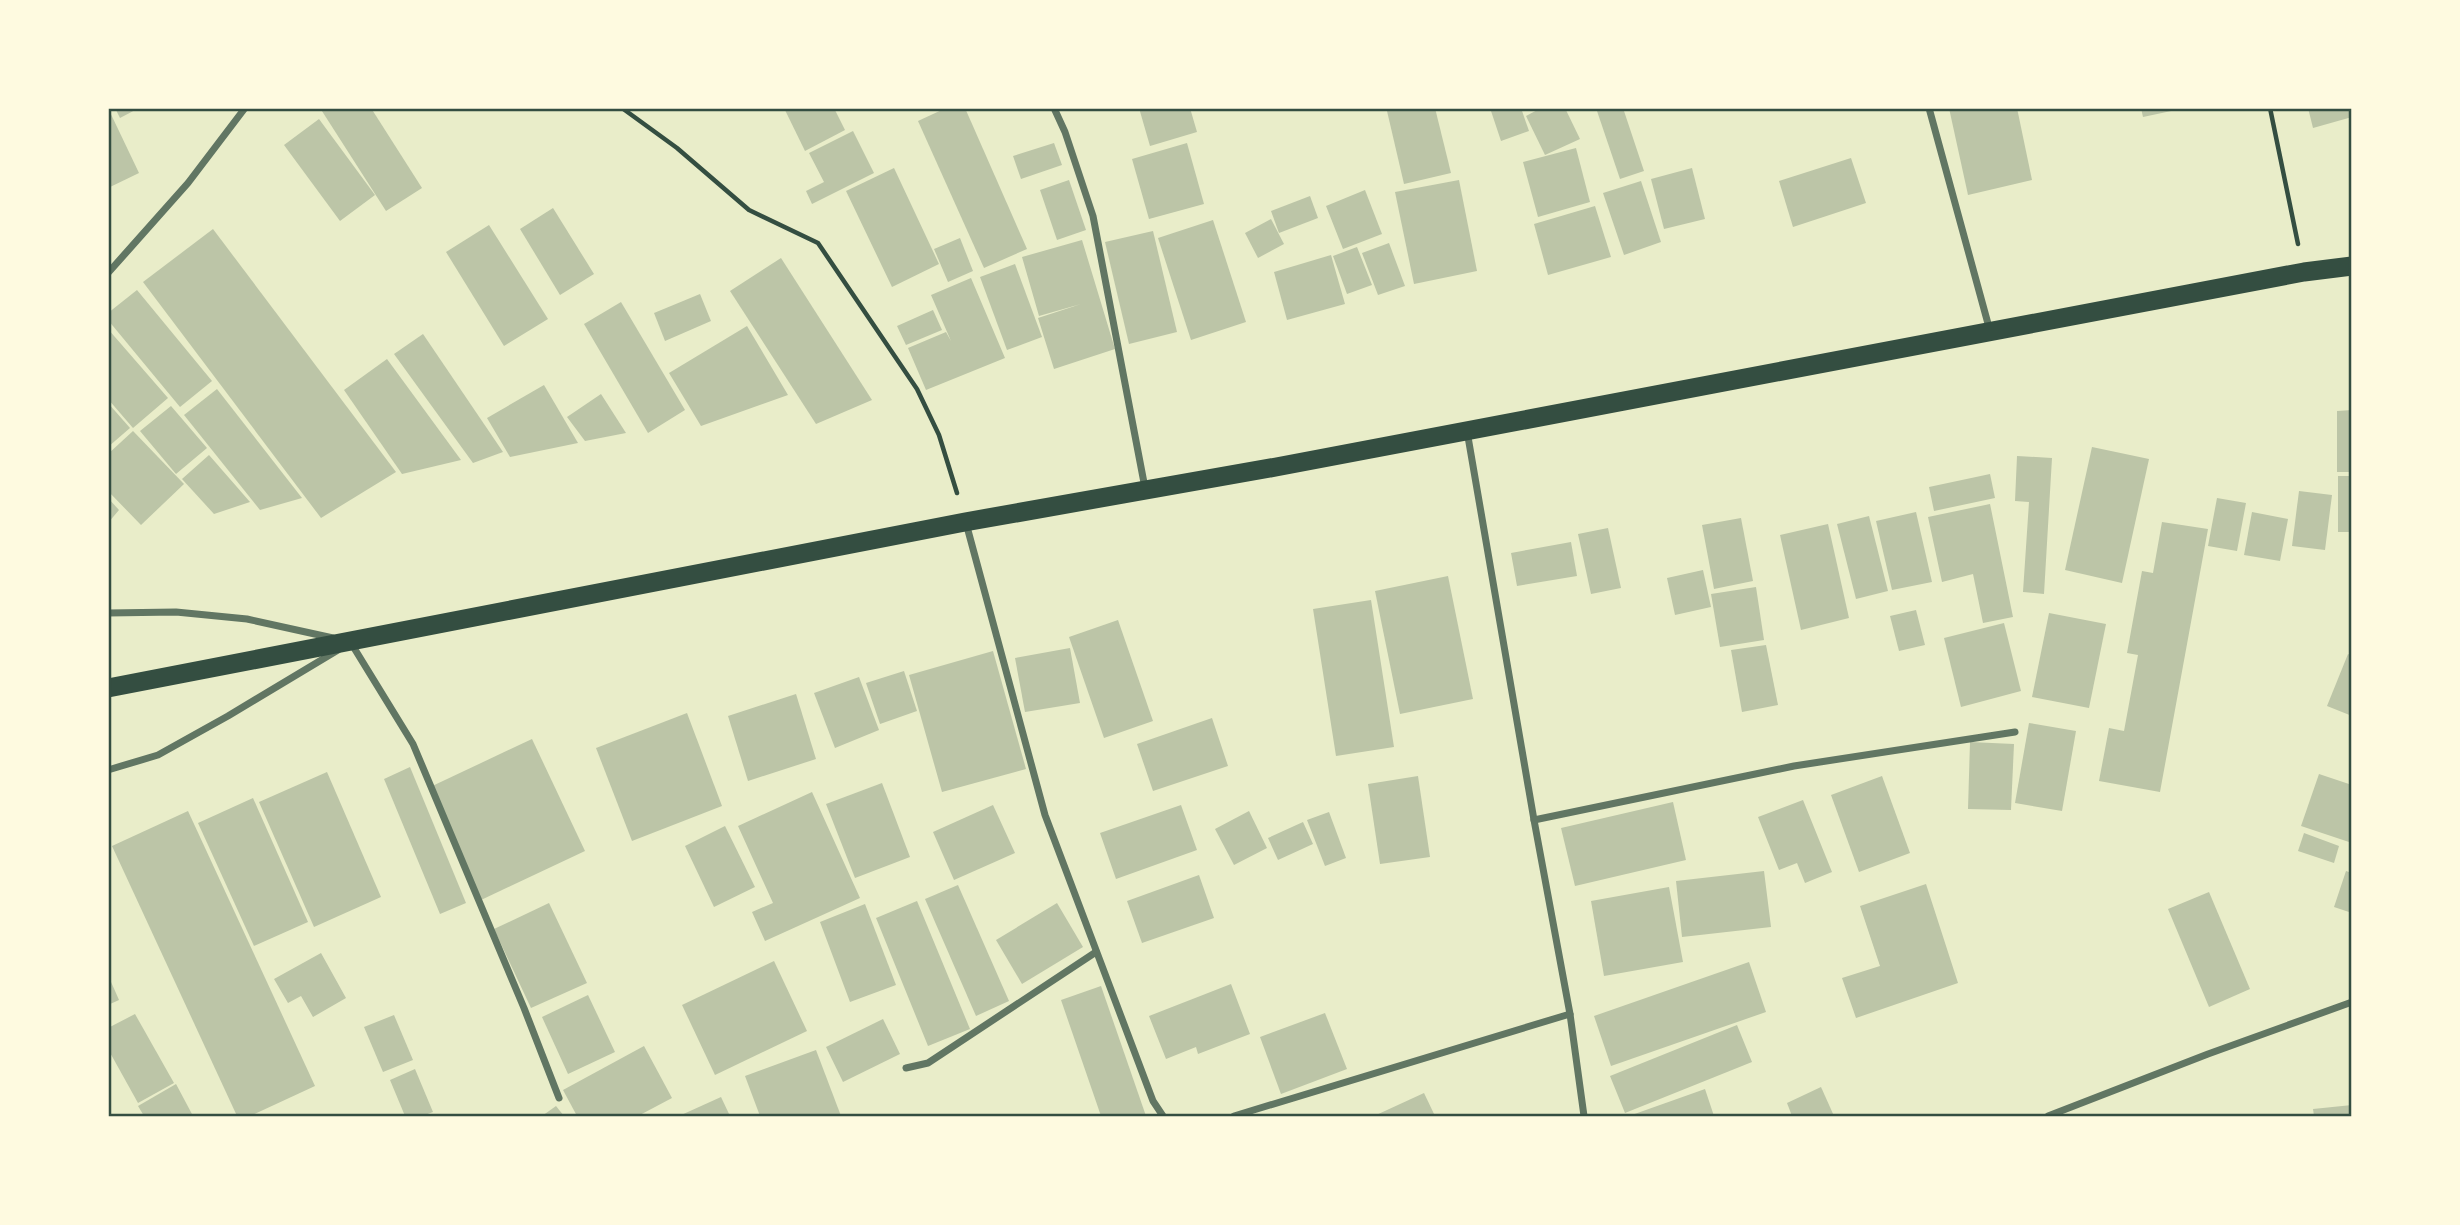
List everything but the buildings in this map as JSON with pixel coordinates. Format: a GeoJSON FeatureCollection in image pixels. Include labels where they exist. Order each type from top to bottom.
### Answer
{"type":"FeatureCollection","features":[{"type":"Feature","properties":{"kind":"highway"},"geometry":{"type":"LineString","coordinates":[[108,688],[965,522],[2304,272],[2351,266]]}},
{"type":"Feature","properties":{"kind":"street"},"geometry":{"type":"LineString","coordinates":[[108,273],[188,183],[245,108]]}},
{"type":"Feature","properties":{"kind":"street"},"geometry":{"type":"LineString","coordinates":[[1054,108],[1065,132],[1093,216],[1146,489]]}},
{"type":"Feature","properties":{"kind":"street"},"geometry":{"type":"LineString","coordinates":[[1928,108],[1990,331]]}},
{"type":"Feature","properties":{"kind":"street"},"geometry":{"type":"LineString","coordinates":[[1467,430],[1570,1014],[1584,1116]]}},
{"type":"Feature","properties":{"kind":"street"},"geometry":{"type":"LineString","coordinates":[[965,522],[1045,815],[1153,1101],[1162,1116]]}},
{"type":"Feature","properties":{"kind":"street"},"geometry":{"type":"LineString","coordinates":[[108,613],[176,612],[247,618],[351,642],[413,744],[524,1007],[559,1098]]}},
{"type":"Feature","properties":{"kind":"street"},"geometry":{"type":"LineString","coordinates":[[108,770],[158,755],[351,642]]}},
{"type":"Feature","properties":{"kind":"street"},"geometry":{"type":"LineString","coordinates":[[1534,820],[1794,766],[2015,732]]}},
{"type":"Feature","properties":{"kind":"street"},"geometry":{"type":"LineString","coordinates":[[906,1068],[928,1063],[1097,952]]}},
{"type":"Feature","properties":{"kind":"street"},"geometry":{"type":"LineString","coordinates":[[2048,1116],[2351,1002]]}},
{"type":"Feature","properties":{"kind":"street"},"geometry":{"type":"LineString","coordinates":[[1234,1116],[1570,1014]]}},
{"type":"Feature","properties":{"kind":"path"},"geometry":{"type":"LineString","coordinates":[[622,108],[677,148],[749,210],[818,243],[917,389],[939,435],[965,522]]}},
{"type":"Feature","properties":{"kind":"path"},"geometry":{"type":"LineString","coordinates":[[2270,108],[2304,272]]}}]}
